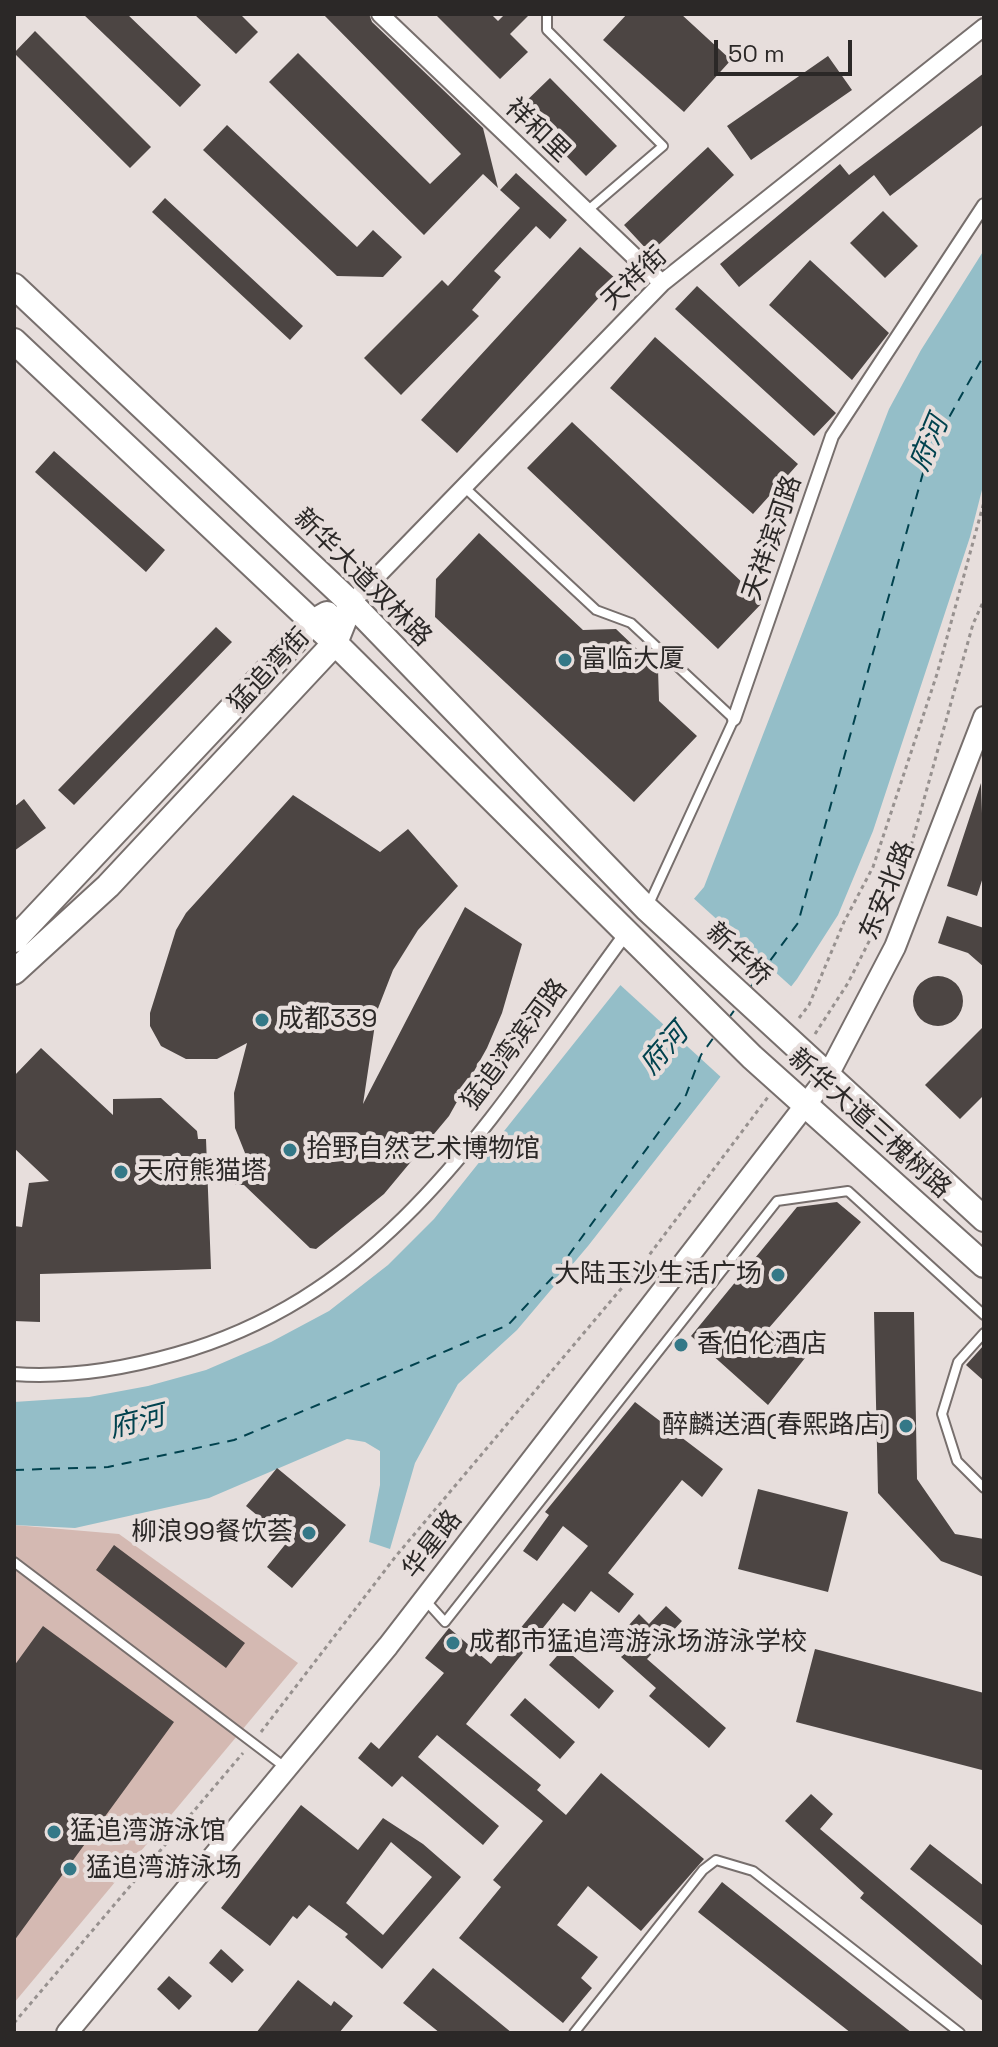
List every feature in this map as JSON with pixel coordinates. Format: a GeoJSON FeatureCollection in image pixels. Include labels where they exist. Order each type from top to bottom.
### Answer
{"type":"FeatureCollection","features":[{"type":"Feature","properties":{"kind":"main road","name":"新华大道双林路"},"geometry":{"type":"LineString","coordinates":[[14,286],[351,603],[654,915]]}},
{"type":"Feature","properties":{"kind":"main road"},"geometry":{"type":"LineString","coordinates":[[14,341],[335,643],[635,940]]}},
{"type":"Feature","properties":{"kind":"main road","name":"猛追湾街"},"geometry":{"type":"LineString","coordinates":[[14,940],[313,622],[351,603]]}},
{"type":"Feature","properties":{"kind":"main road","name":"猛追湾街"},"geometry":{"type":"LineString","coordinates":[[14,972],[108,886],[335,643],[351,603]]}},
{"type":"Feature","properties":{"kind":"main road","name":"新华桥"},"geometry":{"type":"LineString","coordinates":[[654,915],[780,1033]]}},
{"type":"Feature","properties":{"kind":"main road","name":"新华大道三槐树路"},"geometry":{"type":"LineString","coordinates":[[635,940],[752,1057],[984,1265]]}},
{"type":"Feature","properties":{"kind":"main road","name":"新华大道三槐树路"},"geometry":{"type":"LineString","coordinates":[[780,1033],[984,1219]]}},
{"type":"Feature","properties":{"kind":"street","name":"祥和里"},"geometry":{"type":"LineString","coordinates":[[380,14],[662,283]]}},
{"type":"Feature","properties":{"kind":"street","name":"天祥街"},"geometry":{"type":"LineString","coordinates":[[351,603],[662,283],[984,27]]}},
{"type":"Feature","properties":{"kind":"street","name":"天祥滨河路"},"geometry":{"type":"LineString","coordinates":[[734,719],[832,436],[984,205]]}},
{"type":"Feature","properties":{"kind":"street","name":"东安北路"},"geometry":{"type":"LineString","coordinates":[[827,1077],[895,947],[984,717]]}},
{"type":"Feature","properties":{"kind":"street","name":"猛追湾滨河路"},"geometry":{"type":"LineString","coordinates":[[14,1374],[94,1373],[204,1346],[286,1311],[334,1279],[387,1237],[428,1196],[635,940]]}},
{"type":"Feature","properties":{"kind":"street","name":"华星路"},"geometry":{"type":"LineString","coordinates":[[67,2033],[424,1599],[827,1077]]}},
{"type":"Feature","properties":{"kind":"lane"},"geometry":{"type":"LineString","coordinates":[[547,14],[547,30],[663,146],[587,211]]}},
{"type":"Feature","properties":{"kind":"lane"},"geometry":{"type":"LineString","coordinates":[[463,485],[596,610],[631,623],[734,719]]}},
{"type":"Feature","properties":{"kind":"lane","name":"天祥滨河路"},"geometry":{"type":"LineString","coordinates":[[654,915],[734,719]]}},
{"type":"Feature","properties":{"kind":"lane"},"geometry":{"type":"LineString","coordinates":[[424,1599],[445,1622],[777,1201],[848,1191],[984,1315]]}},
{"type":"Feature","properties":{"kind":"lane"},"geometry":{"type":"LineString","coordinates":[[984,1333],[958,1362],[942,1414],[957,1461],[984,1488]]}},
{"type":"Feature","properties":{"kind":"lane"},"geometry":{"type":"LineString","coordinates":[[14,1562],[286,1768]]}},
{"type":"Feature","properties":{"kind":"lane"},"geometry":{"type":"LineString","coordinates":[[574,2033],[703,1870],[716,1860],[753,1871],[960,2033]]}},
{"type":"Feature","properties":{"kind":"path"},"geometry":{"type":"LineString","coordinates":[[780,1033],[809,1005],[844,922],[873,867],[937,674],[984,502]]}},
{"type":"Feature","properties":{"kind":"path"},"geometry":{"type":"LineString","coordinates":[[907,860],[973,624],[984,600]]}},
{"type":"Feature","properties":{"kind":"path"},"geometry":{"type":"LineString","coordinates":[[803,1053],[848,983],[897,887]]}},
{"type":"Feature","properties":{"kind":"path"},"geometry":{"type":"LineString","coordinates":[[14,2023],[251,1744],[404,1547],[647,1258],[780,1082]]}},
{"type":"Feature","properties":{"kind":"shaded area","name":"猛追湾游泳场"},"geometry":{"type":"Polygon","coordinates":[[[14,1525],[119,1534],[298,1663],[14,2003],[14,1525]]]}},
{"type":"Feature","properties":{"kind":"water","name":"府河"},"geometry":{"type":"Polygon","coordinates":[[[984,250],[984,482],[970,537],[873,831],[838,915],[797,979],[588,1246],[517,1330],[458,1384],[415,1463],[390,1549],[369,1542],[380,1485],[380,1451],[365,1442],[347,1439],[209,1498],[75,1528],[14,1525],[14,1402],[89,1397],[148,1386],[206,1370],[271,1342],[329,1311],[388,1265],[434,1219],[618,988],[704,887],[889,409],[921,350],[984,250]]]}},
{"type":"Feature","properties":{"kind":"pier"},"geometry":{"type":"Polygon","coordinates":[[[691,896],[794,989],[723,1079],[617,982],[691,896]]]}},
{"type":"Feature","properties":{"kind":"building"},"geometry":{"type":"Polygon","coordinates":[[[83,14],[127,14],[201,85],[180,107],[83,14]]]}},
{"type":"Feature","properties":{"kind":"building"},"geometry":{"type":"Polygon","coordinates":[[[194,14],[240,14],[258,32],[236,54],[194,14]]]}},
{"type":"Feature","properties":{"kind":"building"},"geometry":{"type":"Polygon","coordinates":[[[323,14],[369,14],[372,22],[483,128],[498,188],[483,174],[424,235],[269,82],[298,53],[430,184],[461,154],[323,14]]]}},
{"type":"Feature","properties":{"kind":"building"},"geometry":{"type":"Polygon","coordinates":[[[435,14],[491,14],[498,21],[505,14],[530,14],[510,34],[528,52],[500,79],[435,14]]]}},
{"type":"Feature","properties":{"kind":"building"},"geometry":{"type":"Polygon","coordinates":[[[627,14],[681,14],[731,60],[684,112],[603,40],[627,14]]]}},
{"type":"Feature","properties":{"kind":"building"},"geometry":{"type":"Polygon","coordinates":[[[35,31],[151,147],[130,168],[14,53],[35,31]]]}},
{"type":"Feature","properties":{"kind":"building"},"geometry":{"type":"Polygon","coordinates":[[[828,56],[852,90],[751,160],[727,126],[828,56]]]}},
{"type":"Feature","properties":{"kind":"building"},"geometry":{"type":"Polygon","coordinates":[[[984,73],[984,124],[890,196],[874,175],[739,287],[720,264],[840,164],[849,175],[984,73]]]}},
{"type":"Feature","properties":{"kind":"building"},"geometry":{"type":"Polygon","coordinates":[[[550,78],[617,146],[586,176],[519,108],[550,78]]]}},
{"type":"Feature","properties":{"kind":"building"},"geometry":{"type":"Polygon","coordinates":[[[227,125],[357,247],[373,230],[402,257],[383,277],[337,276],[203,150],[227,125]]]}},
{"type":"Feature","properties":{"kind":"building"},"geometry":{"type":"Polygon","coordinates":[[[708,147],[734,175],[650,253],[624,225],[708,147]]]}},
{"type":"Feature","properties":{"kind":"building"},"geometry":{"type":"Polygon","coordinates":[[[516,173],[567,220],[550,239],[536,226],[494,271],[501,277],[472,310],[479,316],[401,395],[364,358],[442,280],[448,286],[520,208],[500,190],[516,173]]]}},
{"type":"Feature","properties":{"kind":"building"},"geometry":{"type":"Polygon","coordinates":[[[165,198],[303,326],[290,340],[152,212],[165,198]]]}},
{"type":"Feature","properties":{"kind":"building"},"geometry":{"type":"Polygon","coordinates":[[[883,211],[918,246],[885,278],[850,243],[883,211]]]}},
{"type":"Feature","properties":{"kind":"building"},"geometry":{"type":"Polygon","coordinates":[[[580,247],[616,279],[457,453],[421,420],[580,247]]]}},
{"type":"Feature","properties":{"kind":"building"},"geometry":{"type":"Polygon","coordinates":[[[810,260],[889,333],[852,380],[769,305],[810,260]]]}},
{"type":"Feature","properties":{"kind":"building"},"geometry":{"type":"Polygon","coordinates":[[[697,286],[836,413],[814,436],[675,309],[697,286]]]}},
{"type":"Feature","properties":{"kind":"building"},"geometry":{"type":"Polygon","coordinates":[[[655,337],[798,464],[753,514],[610,388],[655,337]]]}},
{"type":"Feature","properties":{"kind":"building"},"geometry":{"type":"Polygon","coordinates":[[[572,422],[763,602],[718,649],[527,468],[572,422]]]}},
{"type":"Feature","properties":{"kind":"building"},"geometry":{"type":"Polygon","coordinates":[[[54,451],[165,550],[146,572],[35,472],[54,451]]]}},
{"type":"Feature","properties":{"kind":"building","name":"富临大厦"},"geometry":{"type":"Polygon","coordinates":[[[479,533],[583,630],[616,629],[658,669],[659,701],[697,736],[634,802],[435,617],[436,579],[479,533]]]}},
{"type":"Feature","properties":{"kind":"building"},"geometry":{"type":"Polygon","coordinates":[[[216,627],[232,642],[74,805],[58,790],[216,627]]]}},
{"type":"Feature","properties":{"kind":"building"},"geometry":{"type":"Polygon","coordinates":[[[981,783],[984,874],[977,896],[947,886],[981,783]]]}},
{"type":"Feature","properties":{"kind":"building","name":"成都339"},"geometry":{"type":"Polygon","coordinates":[[[293,795],[380,852],[408,829],[458,886],[418,930],[393,970],[377,1011],[363,1104],[465,907],[522,944],[502,1013],[487,1048],[449,1116],[384,1194],[316,1249],[310,1248],[244,1185],[235,1185],[245,1153],[235,1128],[234,1093],[247,1043],[217,1059],[186,1059],[161,1046],[150,1026],[150,1013],[176,930],[186,913],[293,795]]]}},
{"type":"Feature","properties":{"kind":"building"},"geometry":{"type":"Polygon","coordinates":[[[24,799],[46,828],[14,851],[14,807],[24,799]]]}},
{"type":"Feature","properties":{"kind":"building"},"geometry":{"type":"Polygon","coordinates":[[[947,916],[984,928],[984,967],[968,953],[938,943],[947,916]]]}},
{"type":"Feature","properties":{"kind":"building"},"geometry":{"type":"Polygon","coordinates":[[[938,976],[956,983],[963,1001],[956,1019],[938,1026],[920,1019],[913,1001],[920,983],[938,976]]]}},
{"type":"Feature","properties":{"kind":"building"},"geometry":{"type":"Polygon","coordinates":[[[984,1026],[984,1095],[960,1119],[925,1085],[984,1026]]]}},
{"type":"Feature","properties":{"kind":"building","name":"天府熊猫塔"},"geometry":{"type":"Polygon","coordinates":[[[41,1048],[113,1115],[113,1099],[161,1098],[197,1131],[198,1139],[206,1139],[211,1269],[40,1274],[40,1322],[14,1321],[14,1226],[22,1227],[29,1183],[49,1181],[14,1148],[14,1076],[41,1048]]]}},
{"type":"Feature","properties":{"kind":"building","name":"大陆玉沙生活广场"},"geometry":{"type":"Polygon","coordinates":[[[837,1202],[861,1222],[768,1329],[805,1358],[768,1405],[691,1336],[797,1207],[837,1202]]]}},
{"type":"Feature","properties":{"kind":"building"},"geometry":{"type":"Polygon","coordinates":[[[874,1312],[914,1312],[917,1479],[955,1534],[984,1539],[984,1577],[941,1561],[878,1493],[874,1312]]]}},
{"type":"Feature","properties":{"kind":"building"},"geometry":{"type":"Polygon","coordinates":[[[984,1345],[984,1381],[966,1365],[984,1345]]]}},
{"type":"Feature","properties":{"kind":"building"},"geometry":{"type":"Polygon","coordinates":[[[635,1402],[723,1469],[702,1497],[682,1480],[608,1573],[634,1594],[619,1613],[591,1591],[575,1612],[563,1603],[466,1724],[541,1785],[537,1790],[566,1815],[601,1773],[704,1859],[641,1931],[588,1886],[557,1925],[598,1957],[581,1978],[592,1988],[563,2023],[459,1938],[501,1887],[493,1880],[543,1821],[437,1735],[418,1757],[499,1826],[483,1845],[402,1776],[392,1787],[358,1758],[371,1742],[379,1749],[444,1673],[425,1658],[449,1628],[491,1664],[588,1546],[563,1526],[537,1561],[523,1551],[549,1515],[545,1512],[635,1402]]]}},
{"type":"Feature","properties":{"kind":"building","name":"柳浪99餐饮荟"},"geometry":{"type":"Polygon","coordinates":[[[277,1468],[346,1525],[292,1588],[267,1567],[288,1541],[246,1506],[277,1468]]]}},
{"type":"Feature","properties":{"kind":"building"},"geometry":{"type":"Polygon","coordinates":[[[758,1489],[848,1512],[828,1592],[738,1569],[758,1489]]]}},
{"type":"Feature","properties":{"kind":"building"},"geometry":{"type":"Polygon","coordinates":[[[114,1545],[245,1643],[226,1668],[96,1570],[114,1545]]]}},
{"type":"Feature","properties":{"kind":"building"},"geometry":{"type":"Polygon","coordinates":[[[666,1606],[682,1621],[647,1659],[726,1728],[709,1748],[649,1696],[656,1688],[621,1657],[630,1648],[618,1637],[639,1614],[649,1624],[666,1606]]]}},
{"type":"Feature","properties":{"kind":"building","name":"猛追湾游泳馆"},"geometry":{"type":"Polygon","coordinates":[[[43,1626],[174,1722],[14,1941],[14,1666],[43,1626]]]}},
{"type":"Feature","properties":{"kind":"building"},"geometry":{"type":"Polygon","coordinates":[[[564,1648],[614,1691],[599,1709],[549,1665],[564,1648]]]}},
{"type":"Feature","properties":{"kind":"building"},"geometry":{"type":"Polygon","coordinates":[[[815,1649],[984,1693],[982,1770],[796,1722],[815,1649]]]}},
{"type":"Feature","properties":{"kind":"building"},"geometry":{"type":"Polygon","coordinates":[[[525,1698],[575,1742],[560,1759],[510,1715],[525,1698]]]}},
{"type":"Feature","properties":{"kind":"building"},"geometry":{"type":"Polygon","coordinates":[[[811,1794],[833,1814],[820,1829],[984,1967],[984,2002],[860,1898],[864,1893],[785,1821],[811,1794]]]}},
{"type":"Feature","properties":{"kind":"building"},"geometry":{"type":"Polygon","coordinates":[[[301,1805],[358,1850],[383,1818],[423,1844],[461,1877],[382,1969],[345,1937],[348,1934],[309,1905],[297,1919],[293,1916],[270,1946],[221,1908],[301,1805]],[[391,1842],[346,1903],[383,1935],[432,1877],[391,1842]]]}},
{"type":"Feature","properties":{"kind":"building"},"geometry":{"type":"Polygon","coordinates":[[[930,1844],[984,1886],[984,1927],[910,1869],[930,1844]]]}},
{"type":"Feature","properties":{"kind":"building"},"geometry":{"type":"Polygon","coordinates":[[[722,1882],[912,2033],[851,2033],[698,1912],[722,1882]]]}},
{"type":"Feature","properties":{"kind":"building"},"geometry":{"type":"Polygon","coordinates":[[[221,1949],[244,1970],[232,1983],[209,1963],[221,1949]]]}},
{"type":"Feature","properties":{"kind":"building"},"geometry":{"type":"Polygon","coordinates":[[[433,1968],[512,2033],[440,2033],[403,2003],[433,1968]]]}},
{"type":"Feature","properties":{"kind":"building"},"geometry":{"type":"Polygon","coordinates":[[[169,1976],[192,1996],[179,2010],[157,1989],[169,1976]]]}},
{"type":"Feature","properties":{"kind":"building"},"geometry":{"type":"Polygon","coordinates":[[[298,1980],[331,2006],[334,2001],[353,2016],[339,2033],[256,2033],[298,1980]]]}},
{"type":"Feature","properties":{"kind":"ferry route"},"geometry":{"type":"LineString","coordinates":[[749,989],[798,923],[928,455],[984,355]]}},
{"type":"Feature","properties":{"kind":"ferry route"},"geometry":{"type":"LineString","coordinates":[[728,1019],[736,1008]]}},
{"type":"Feature","properties":{"kind":"ferry route"},"geometry":{"type":"LineString","coordinates":[[14,1470],[108,1467],[234,1440],[508,1325],[552,1278],[686,1095],[701,1055],[714,1037]]}},
{"type":"Feature","properties":{"kind":"place","name":"富临大厦"},"geometry":{"type":"Point","coordinates":[565,660]}},
{"type":"Feature","properties":{"kind":"place","name":"成都339"},"geometry":{"type":"Point","coordinates":[262,1020]}},
{"type":"Feature","properties":{"kind":"place","name":"拾野自然艺术博物馆"},"geometry":{"type":"Point","coordinates":[290,1150]}},
{"type":"Feature","properties":{"kind":"place","name":"天府熊猫塔"},"geometry":{"type":"Point","coordinates":[121,1172]}},
{"type":"Feature","properties":{"kind":"place","name":"大陆玉沙生活广场"},"geometry":{"type":"Point","coordinates":[778,1275]}},
{"type":"Feature","properties":{"kind":"place","name":"香伯伦酒店"},"geometry":{"type":"Point","coordinates":[681,1345]}},
{"type":"Feature","properties":{"kind":"place","name":"醉麟送酒(春熙路店)"},"geometry":{"type":"Point","coordinates":[906,1426]}},
{"type":"Feature","properties":{"kind":"place","name":"柳浪99餐饮荟"},"geometry":{"type":"Point","coordinates":[309,1533]}},
{"type":"Feature","properties":{"kind":"place","name":"成都市猛追湾游泳场游泳学校"},"geometry":{"type":"Point","coordinates":[453,1643]}},
{"type":"Feature","properties":{"kind":"place","name":"猛追湾游泳馆"},"geometry":{"type":"Point","coordinates":[54,1832]}},
{"type":"Feature","properties":{"kind":"place","name":"猛追湾游泳场"},"geometry":{"type":"Point","coordinates":[70,1869]}}]}
